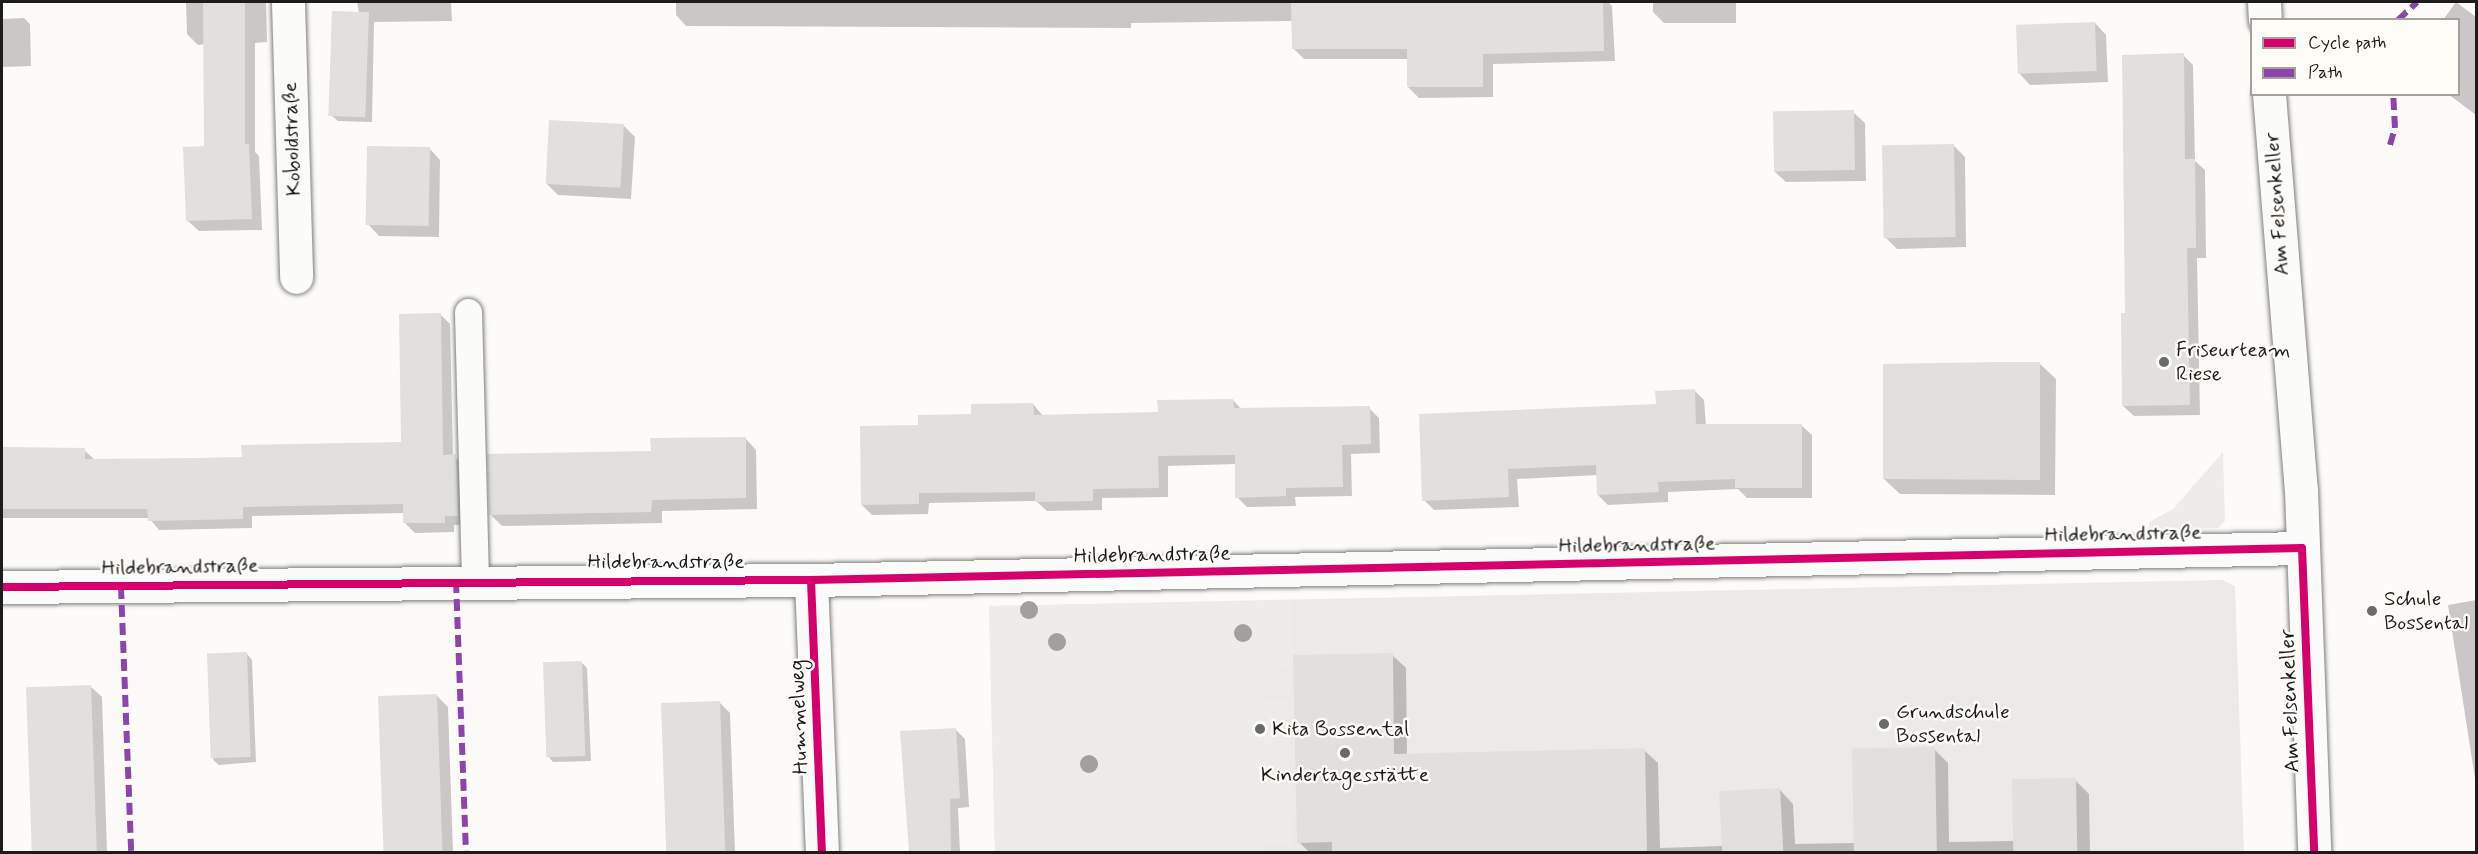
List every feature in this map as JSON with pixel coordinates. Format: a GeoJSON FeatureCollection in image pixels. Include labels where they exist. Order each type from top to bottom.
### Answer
{"type":"FeatureCollection","features":[{"type":"Feature","properties":{"kind":"street","name":"Koboldstraße"},"geometry":{"type":"LineString","coordinates":[[288,2],[296,277]]}},
{"type":"Feature","properties":{"kind":"street"},"geometry":{"type":"LineString","coordinates":[[2264,2],[2265,18]]}},
{"type":"Feature","properties":{"kind":"street","name":"Am Felsenkeller"},"geometry":{"type":"LineString","coordinates":[[2269,96],[2302,548],[2314,852]]}},
{"type":"Feature","properties":{"kind":"street","name":"Hildebrandstraße"},"geometry":{"type":"LineString","coordinates":[[2,586],[475,580],[811,580],[2302,548]]}},
{"type":"Feature","properties":{"kind":"street","name":"Hummelweg"},"geometry":{"type":"LineString","coordinates":[[811,580],[822,852]]}},
{"type":"Feature","properties":{"kind":"lane"},"geometry":{"type":"LineString","coordinates":[[468,312],[475,580]]}},
{"type":"Feature","properties":{"kind":"shaded area"},"geometry":{"type":"Polygon","coordinates":[[[2223,452],[2225,521],[2218,528],[2149,530],[2149,522],[2173,509],[2223,452]]]}},
{"type":"Feature","properties":{"kind":"shaded area"},"geometry":{"type":"Polygon","coordinates":[[[2222,580],[2235,586],[2244,852],[995,852],[989,606],[2222,580]]]}},
{"type":"Feature","properties":{"kind":"shaded area"},"geometry":{"type":"Polygon","coordinates":[[[1293,601],[1294,666],[1223,664],[1224,695],[1287,699],[1290,846],[1262,846],[1262,852],[995,852],[989,606],[1293,601]]]}},
{"type":"Feature","properties":{"kind":"building"},"geometry":{"type":"Polygon","coordinates":[[[203,2],[245,2],[245,144],[249,144],[252,219],[186,221],[183,147],[204,146],[203,2]]]}},
{"type":"Feature","properties":{"kind":"building"},"geometry":{"type":"Polygon","coordinates":[[[1291,2],[1603,2],[1604,51],[1483,54],[1483,87],[1407,87],[1407,49],[1292,49],[1291,2]]]}},
{"type":"Feature","properties":{"kind":"building"},"geometry":{"type":"Polygon","coordinates":[[[332,11],[369,12],[365,117],[328,116],[332,11]]]}},
{"type":"Feature","properties":{"kind":"building"},"geometry":{"type":"Polygon","coordinates":[[[2095,22],[2097,71],[2018,74],[2016,25],[2095,22]]]}},
{"type":"Feature","properties":{"kind":"building"},"geometry":{"type":"Polygon","coordinates":[[[2184,53],[2185,159],[2195,159],[2196,248],[2187,248],[2190,405],[2122,406],[2121,313],[2125,313],[2122,55],[2184,53]]]}},
{"type":"Feature","properties":{"kind":"building"},"geometry":{"type":"Polygon","coordinates":[[[1854,110],[1855,170],[1774,171],[1773,111],[1854,110]]]}},
{"type":"Feature","properties":{"kind":"building"},"geometry":{"type":"Polygon","coordinates":[[[549,120],[624,124],[621,188],[546,184],[549,120]]]}},
{"type":"Feature","properties":{"kind":"building"},"geometry":{"type":"Polygon","coordinates":[[[1954,144],[1956,237],[1884,238],[1882,145],[1954,144]]]}},
{"type":"Feature","properties":{"kind":"building"},"geometry":{"type":"Polygon","coordinates":[[[367,146],[430,147],[429,226],[366,225],[367,146]]]}},
{"type":"Feature","properties":{"kind":"building"},"geometry":{"type":"Polygon","coordinates":[[[441,313],[443,455],[456,454],[458,516],[445,516],[445,523],[403,523],[403,504],[243,507],[243,519],[148,521],[147,509],[2,509],[2,447],[85,448],[85,459],[194,458],[242,457],[241,445],[401,442],[399,314],[441,313]]]}},
{"type":"Feature","properties":{"kind":"building"},"geometry":{"type":"Polygon","coordinates":[[[2040,362],[2040,480],[1883,479],[1883,364],[2040,362]]]}},
{"type":"Feature","properties":{"kind":"building"},"geometry":{"type":"Polygon","coordinates":[[[1695,389],[1696,424],[1802,424],[1802,488],[1735,488],[1735,479],[1658,482],[1659,492],[1597,495],[1596,465],[1508,469],[1509,497],[1422,501],[1419,414],[1656,404],[1655,391],[1695,389]]]}},
{"type":"Feature","properties":{"kind":"building"},"geometry":{"type":"Polygon","coordinates":[[[1233,399],[1234,408],[1370,406],[1371,444],[1342,445],[1343,487],[1286,488],[1286,496],[1235,498],[1235,455],[1158,456],[1159,488],[1093,489],[1093,501],[1035,502],[1035,492],[919,493],[919,504],[861,505],[860,426],[918,425],[918,415],[971,414],[971,404],[1033,403],[1034,415],[1158,412],[1157,400],[1233,399]]]}},
{"type":"Feature","properties":{"kind":"building"},"geometry":{"type":"Polygon","coordinates":[[[746,437],[746,498],[652,500],[651,512],[489,515],[487,454],[651,451],[650,438],[746,437]]]}},
{"type":"Feature","properties":{"kind":"building"},"geometry":{"type":"Polygon","coordinates":[[[247,652],[251,757],[211,758],[207,653],[247,652]]]}},
{"type":"Feature","properties":{"kind":"building","name":"Kindertagesstätte"},"geometry":{"type":"Polygon","coordinates":[[[1393,653],[1394,754],[1645,748],[1647,852],[1332,852],[1332,842],[1297,843],[1293,655],[1393,653]]]}},
{"type":"Feature","properties":{"kind":"building"},"geometry":{"type":"Polygon","coordinates":[[[582,661],[585,756],[546,757],[543,662],[582,661]]]}},
{"type":"Feature","properties":{"kind":"building"},"geometry":{"type":"Polygon","coordinates":[[[91,685],[97,852],[32,852],[26,687],[91,685]]]}},
{"type":"Feature","properties":{"kind":"building"},"geometry":{"type":"Polygon","coordinates":[[[437,694],[443,852],[383,852],[378,696],[437,694]]]}},
{"type":"Feature","properties":{"kind":"building"},"geometry":{"type":"Polygon","coordinates":[[[720,701],[725,852],[666,852],[661,703],[720,701]]]}},
{"type":"Feature","properties":{"kind":"building"},"geometry":{"type":"Polygon","coordinates":[[[956,728],[960,798],[950,799],[951,852],[909,852],[900,731],[956,728]]]}},
{"type":"Feature","properties":{"kind":"building"},"geometry":{"type":"Polygon","coordinates":[[[1935,747],[1937,852],[1854,852],[1852,748],[1935,747]]]}},
{"type":"Feature","properties":{"kind":"building"},"geometry":{"type":"Polygon","coordinates":[[[2076,778],[2077,852],[2013,852],[2012,779],[2076,778]]]}},
{"type":"Feature","properties":{"kind":"building"},"geometry":{"type":"Polygon","coordinates":[[[1780,788],[1783,852],[1722,852],[1719,791],[1780,788]]]}},
{"type":"Feature","properties":{"kind":"marked path"},"geometry":{"type":"LineString","coordinates":[[2400,18],[2417,2]]}},
{"type":"Feature","properties":{"kind":"marked path"},"geometry":{"type":"LineString","coordinates":[[2390,145],[2395,128],[2393,96]]}},
{"type":"Feature","properties":{"kind":"marked path"},"geometry":{"type":"LineString","coordinates":[[456,581],[466,852]]}},
{"type":"Feature","properties":{"kind":"marked path"},"geometry":{"type":"LineString","coordinates":[[121,587],[131,852]]}},
{"type":"Feature","properties":{"kind":"cycle path"},"geometry":{"type":"LineString","coordinates":[[2,587],[811,580],[2302,548],[2314,852]]}},
{"type":"Feature","properties":{"kind":"cycle path"},"geometry":{"type":"LineString","coordinates":[[811,580],[822,852]]}},
{"type":"Feature","properties":{"kind":"place","name":"Friseurteam Riese"},"geometry":{"type":"Point","coordinates":[2164,362]}},
{"type":"Feature","properties":{"kind":"place","name":"Schule Bossental"},"geometry":{"type":"Point","coordinates":[2372,611]}},
{"type":"Feature","properties":{"kind":"place","name":"Grundschule Bossental"},"geometry":{"type":"Point","coordinates":[1884,724]}},
{"type":"Feature","properties":{"kind":"place","name":"Kita Bossental"},"geometry":{"type":"Point","coordinates":[1260,729]}},
{"type":"Feature","properties":{"kind":"place","name":"Kindertagesstätte"},"geometry":{"type":"Point","coordinates":[1345,753]}}]}
